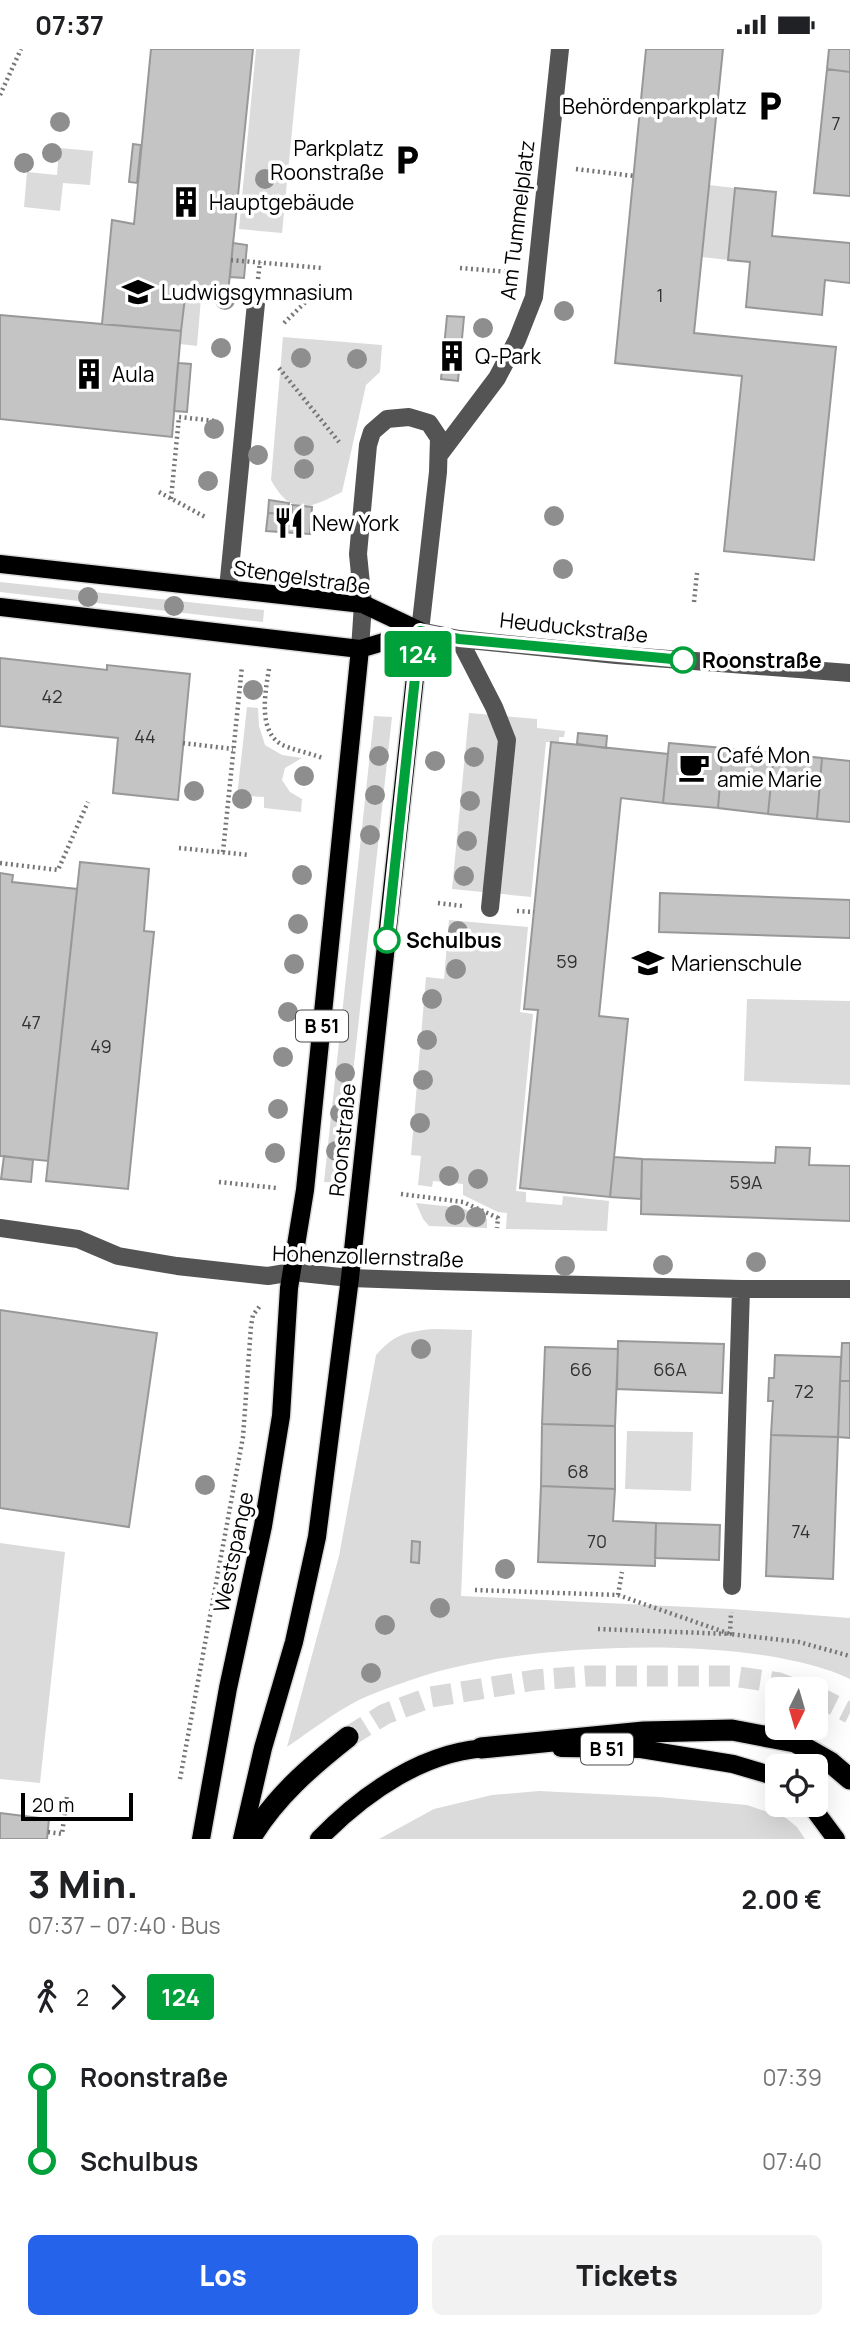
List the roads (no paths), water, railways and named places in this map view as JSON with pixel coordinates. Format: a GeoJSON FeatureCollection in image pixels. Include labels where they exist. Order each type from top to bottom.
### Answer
{"type":"FeatureCollection","features":[{"type":"Feature","properties":{"kind":"highway"},"geometry":{"type":"LineString","coordinates":[[481,1748],[644,1732],[732,1730],[795,1742],[830,1762],[850,1779]]}},
{"type":"Feature","properties":{"kind":"highway"},"geometry":{"type":"LineString","coordinates":[[250,1839],[275,1802],[297,1779],[348,1737]]}},
{"type":"Feature","properties":{"kind":"main road","name":"Stengelstraße"},"geometry":{"type":"LineString","coordinates":[[0,564],[363,604],[420,631]]}},
{"type":"Feature","properties":{"kind":"main road"},"geometry":{"type":"LineString","coordinates":[[0,607],[360,649],[420,631]]}},
{"type":"Feature","properties":{"kind":"main road","name":"Roonstraße"},"geometry":{"type":"LineString","coordinates":[[350,1278],[420,631]]}},
{"type":"Feature","properties":{"kind":"main road","name":"Roonstraße"},"geometry":{"type":"LineString","coordinates":[[292,1272],[309,1154],[360,649]]}},
{"type":"Feature","properties":{"kind":"main road","name":"Westspange"},"geometry":{"type":"LineString","coordinates":[[201,1839],[239,1634],[263,1526],[281,1416],[292,1272]]}},
{"type":"Feature","properties":{"kind":"main road","name":"B 51"},"geometry":{"type":"LineString","coordinates":[[242,1839],[317,1537],[350,1278]]}},
{"type":"Feature","properties":{"kind":"main road","name":"B 51"},"geometry":{"type":"LineString","coordinates":[[319,1839],[376,1790],[417,1766],[481,1748],[641,1749],[733,1764],[765,1774]]}},
{"type":"Feature","properties":{"kind":"main road"},"geometry":{"type":"LineString","coordinates":[[820,1817],[836,1839]]}},
{"type":"Feature","properties":{"kind":"street","name":"Am Tummelplatz"},"geometry":{"type":"LineString","coordinates":[[439,455],[497,378],[534,297],[560,49]]}},
{"type":"Feature","properties":{"kind":"street"},"geometry":{"type":"LineString","coordinates":[[228,589],[256,303]]}},
{"type":"Feature","properties":{"kind":"street"},"geometry":{"type":"LineString","coordinates":[[360,649],[363,604],[358,554],[366,459],[372,432],[387,419],[409,417],[429,423],[439,438],[420,631]]}},
{"type":"Feature","properties":{"kind":"street","name":"Heuduckstraße"},"geometry":{"type":"LineString","coordinates":[[420,631],[459,639],[637,657],[850,673]]}},
{"type":"Feature","properties":{"kind":"street"},"geometry":{"type":"LineString","coordinates":[[459,639],[494,707],[507,740],[490,908]]}},
{"type":"Feature","properties":{"kind":"street","name":"Hohenzollernstraße"},"geometry":{"type":"LineString","coordinates":[[0,1229],[78,1239],[118,1256],[177,1266],[268,1276],[292,1272],[350,1278],[741,1289],[850,1289]]}},
{"type":"Feature","properties":{"kind":"street"},"geometry":{"type":"LineString","coordinates":[[732,1586],[741,1289]]}},
{"type":"Feature","properties":{"kind":"tunnel"},"geometry":{"type":"LineString","coordinates":[[348,1737],[385,1714],[431,1697],[535,1680],[588,1676],[733,1676],[765,1681]]}},
{"type":"Feature","properties":{"kind":"tunnel"},"geometry":{"type":"LineString","coordinates":[[828,1702],[850,1713]]}},
{"type":"Feature","properties":{"kind":"place","name":"Behördenparkplatz"},"geometry":{"type":"Point","coordinates":[770,106]}},
{"type":"Feature","properties":{"kind":"place","name":"Parkplatz Roonstraße"},"geometry":{"type":"Point","coordinates":[407,160]}},
{"type":"Feature","properties":{"kind":"place","name":"Hauptgebäude"},"geometry":{"type":"Point","coordinates":[186,202]}},
{"type":"Feature","properties":{"kind":"place","name":"Ludwigsgymnasium"},"geometry":{"type":"Point","coordinates":[138,292]}},
{"type":"Feature","properties":{"kind":"place","name":"Q-Park"},"geometry":{"type":"Point","coordinates":[452,356]}},
{"type":"Feature","properties":{"kind":"place","name":"Aula"},"geometry":{"type":"Point","coordinates":[89,374]}},
{"type":"Feature","properties":{"kind":"place","name":"New York"},"geometry":{"type":"Point","coordinates":[289,523]}},
{"type":"Feature","properties":{"kind":"place","name":"Roonstraße"},"geometry":{"type":"Point","coordinates":[683,660]}},
{"type":"Feature","properties":{"kind":"place","name":"Café Mon amie Marie"},"geometry":{"type":"Point","coordinates":[694,767]}},
{"type":"Feature","properties":{"kind":"place","name":"Schulbus"},"geometry":{"type":"Point","coordinates":[387,940]}},
{"type":"Feature","properties":{"kind":"place","name":"Marienschule"},"geometry":{"type":"Point","coordinates":[648,963]}}]}
